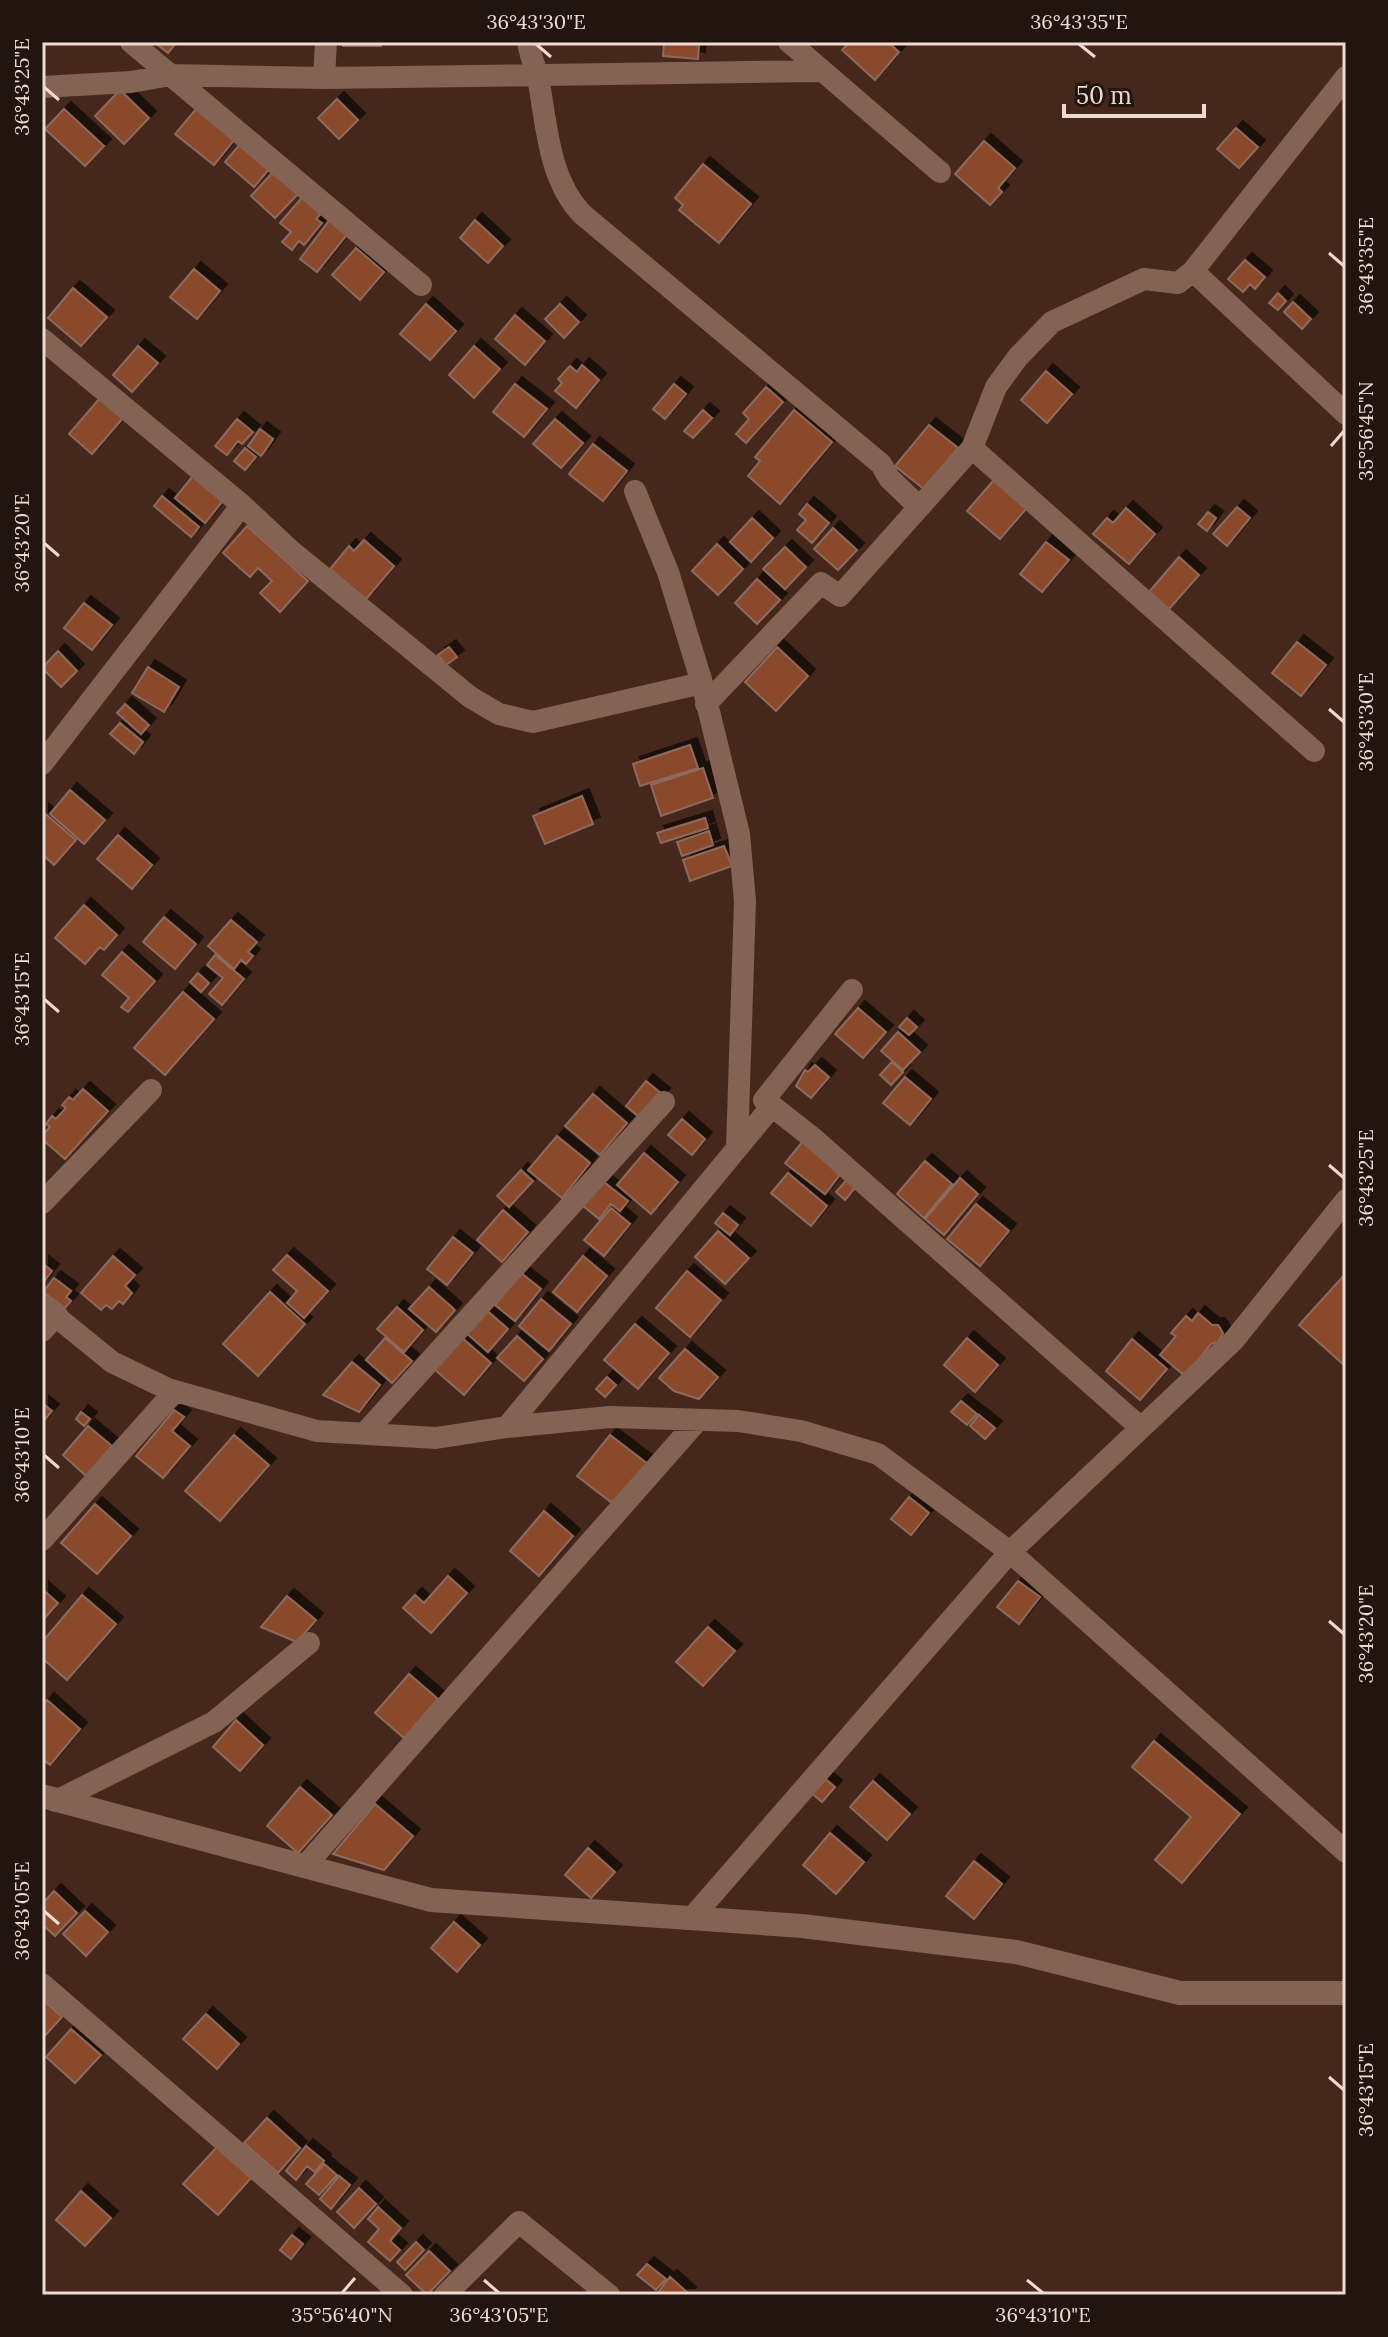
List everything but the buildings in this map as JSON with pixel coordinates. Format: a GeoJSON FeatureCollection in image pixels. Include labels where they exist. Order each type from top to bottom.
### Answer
{"type":"FeatureCollection","features":[{"type":"Feature","properties":{"kind":"street"},"geometry":{"type":"LineString","coordinates":[[131,42],[421,285]]}},
{"type":"Feature","properties":{"kind":"street"},"geometry":{"type":"LineString","coordinates":[[324,78],[326,42]]}},
{"type":"Feature","properties":{"kind":"street"},"geometry":{"type":"LineString","coordinates":[[528,42],[545,130],[567,199],[881,464],[889,478],[919,507]]}},
{"type":"Feature","properties":{"kind":"street"},"geometry":{"type":"LineString","coordinates":[[789,42],[940,172]]}},
{"type":"Feature","properties":{"kind":"street"},"geometry":{"type":"LineString","coordinates":[[42,87],[131,82],[171,75],[324,78],[821,71]]}},
{"type":"Feature","properties":{"kind":"street"},"geometry":{"type":"LineString","coordinates":[[42,339],[242,505],[290,550],[470,697],[499,714],[533,722],[704,693],[821,583],[840,596],[972,448],[996,387],[1018,357],[1052,322],[1144,279],[1178,283],[1193,271],[1346,77]]}},
{"type":"Feature","properties":{"kind":"street"},"geometry":{"type":"LineString","coordinates":[[1193,271],[1346,414]]}},
{"type":"Feature","properties":{"kind":"street"},"geometry":{"type":"LineString","coordinates":[[972,448],[1314,751]]}},
{"type":"Feature","properties":{"kind":"street"},"geometry":{"type":"LineString","coordinates":[[635,491],[668,572],[704,693],[739,834],[745,901],[737,1148]]}},
{"type":"Feature","properties":{"kind":"street"},"geometry":{"type":"LineString","coordinates":[[43,761],[242,505]]}},
{"type":"Feature","properties":{"kind":"street"},"geometry":{"type":"LineString","coordinates":[[852,990],[764,1100],[814,1139],[1141,1428]]}},
{"type":"Feature","properties":{"kind":"street"},"geometry":{"type":"LineString","coordinates":[[42,1203],[151,1090]]}},
{"type":"Feature","properties":{"kind":"street"},"geometry":{"type":"LineString","coordinates":[[364,1434],[664,1102]]}},
{"type":"Feature","properties":{"kind":"street"},"geometry":{"type":"LineString","coordinates":[[507,1427],[772,1106]]}},
{"type":"Feature","properties":{"kind":"street"},"geometry":{"type":"LineString","coordinates":[[691,1919],[1010,1552],[1234,1340],[1346,1200]]}},
{"type":"Feature","properties":{"kind":"street"},"geometry":{"type":"LineString","coordinates":[[47,1317],[112,1362],[175,1391],[317,1431],[436,1438],[507,1427],[610,1417],[738,1421],[801,1431],[878,1454],[1010,1552],[1346,1852]]}},
{"type":"Feature","properties":{"kind":"street"},"geometry":{"type":"LineString","coordinates":[[42,1540],[175,1391]]}},
{"type":"Feature","properties":{"kind":"street"},"geometry":{"type":"LineString","coordinates":[[304,1867],[698,1420]]}},
{"type":"Feature","properties":{"kind":"street"},"geometry":{"type":"LineString","coordinates":[[49,1798],[214,1722],[309,1643]]}},
{"type":"Feature","properties":{"kind":"street"},"geometry":{"type":"LineString","coordinates":[[49,1798],[431,1900],[802,1926],[1016,1952],[1180,1993],[1346,1993]]}},
{"type":"Feature","properties":{"kind":"street"},"geometry":{"type":"LineString","coordinates":[[42,1984],[402,2295]]}},
{"type":"Feature","properties":{"kind":"street"},"geometry":{"type":"LineString","coordinates":[[445,2295],[519,2222],[609,2295]]}}]}
